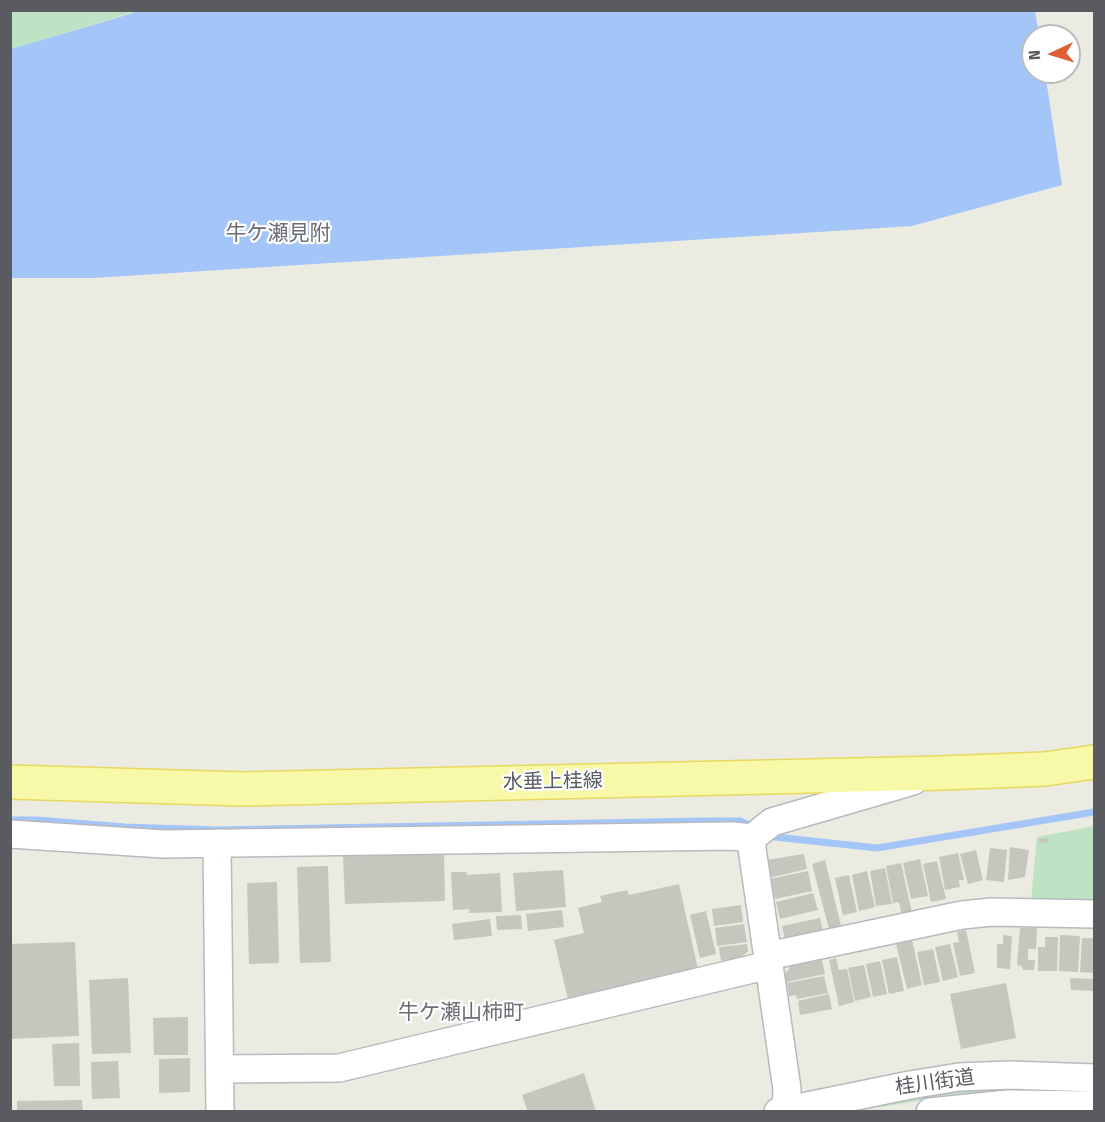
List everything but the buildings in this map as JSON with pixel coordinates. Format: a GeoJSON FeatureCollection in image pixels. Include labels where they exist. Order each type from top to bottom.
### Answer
{"type":"FeatureCollection","features":[{"type":"Feature","properties":{"kind":"main road","name":"水垂上桂線"},"geometry":{"type":"LineString","coordinates":[[10,782],[243,789],[941,773],[1045,769],[1095,762]]}},
{"type":"Feature","properties":{"kind":"street"},"geometry":{"type":"LineString","coordinates":[[10,834],[163,844],[732,836],[759,832],[941,773]]}},
{"type":"Feature","properties":{"kind":"street"},"geometry":{"type":"LineString","coordinates":[[759,832],[752,848],[787,1089],[784,1110]]}},
{"type":"Feature","properties":{"kind":"street"},"geometry":{"type":"LineString","coordinates":[[217,843],[220,1112]]}},
{"type":"Feature","properties":{"kind":"street"},"geometry":{"type":"LineString","coordinates":[[220,1070],[339,1068],[962,915],[992,912],[1095,914]]}},
{"type":"Feature","properties":{"kind":"street","name":"桂川街道"},"geometry":{"type":"LineString","coordinates":[[784,1110],[958,1077],[1011,1075],[1095,1078]]}},
{"type":"Feature","properties":{"kind":"street","name":"桂川街道"},"geometry":{"type":"LineString","coordinates":[[930,1112],[1008,1104],[1095,1105]]}},
{"type":"Feature","properties":{"kind":"green space"},"geometry":{"type":"Polygon","coordinates":[[[11,11],[134,11],[134,12],[11,49],[11,11]]]}},
{"type":"Feature","properties":{"kind":"green space"},"geometry":{"type":"Polygon","coordinates":[[[1094,826],[1094,903],[1031,901],[1037,837],[1094,826]]]}},
{"type":"Feature","properties":{"kind":"green space"},"geometry":{"type":"Polygon","coordinates":[[[1006,1088],[1094,1088],[1094,1095],[942,1097],[856,1111],[832,1112],[942,1092],[1006,1088]]]}},
{"type":"Feature","properties":{"kind":"water"},"geometry":{"type":"Polygon","coordinates":[[[134,11],[1035,11],[1037,24],[1021,24],[1021,84],[1047,84],[1062,185],[912,226],[94,278],[11,278],[11,49],[134,11]]]}},
{"type":"Feature","properties":{"kind":"waterway"},"geometry":{"type":"LineString","coordinates":[[769,834],[775,837],[877,848],[1094,812]]}},
{"type":"Feature","properties":{"kind":"waterway"},"geometry":{"type":"LineString","coordinates":[[10,820],[216,830],[703,821],[740,821],[753,827]]}},
{"type":"Feature","properties":{"kind":"district","name":"牛ケ瀬見附"},"geometry":{"type":"Point","coordinates":[278,234]}},
{"type":"Feature","properties":{"kind":"district","name":"牛ケ瀬山柿町"},"geometry":{"type":"Point","coordinates":[461,1013]}}]}
